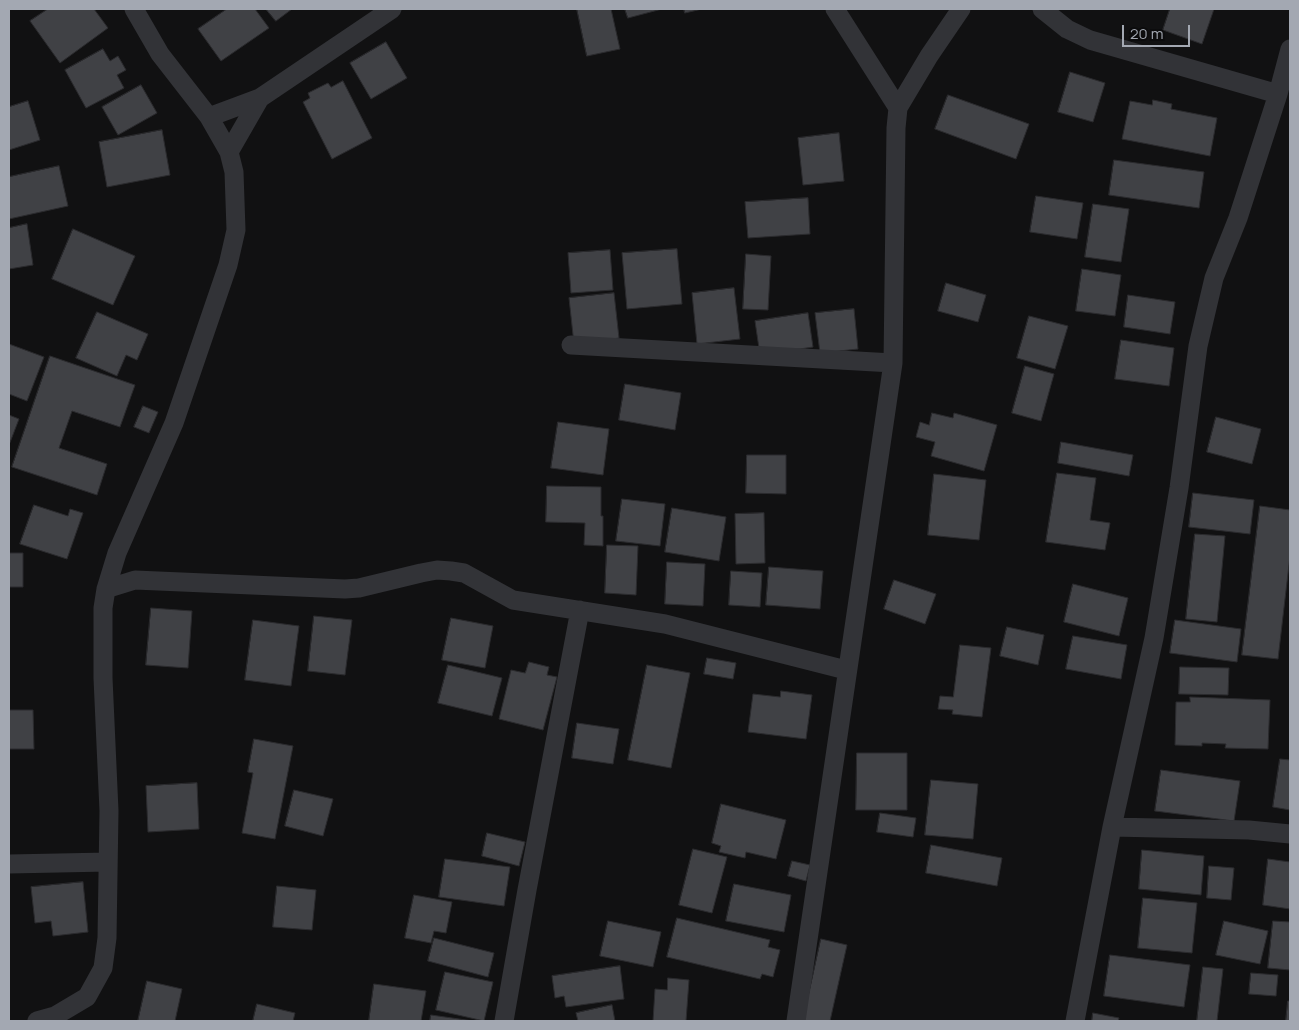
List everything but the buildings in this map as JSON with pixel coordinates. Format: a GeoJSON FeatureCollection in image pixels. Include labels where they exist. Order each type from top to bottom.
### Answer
{"type":"FeatureCollection","features":[{"type":"Feature","properties":{"kind":"street"},"geometry":{"type":"LineString","coordinates":[[37,1021],[55,1016],[87,997],[103,968],[107,938],[109,811],[103,678],[103,608],[106,589],[116,553],[174,423],[228,265],[236,230],[234,172],[229,152],[209,117],[160,54],[134,9]]}},
{"type":"Feature","properties":{"kind":"street"},"geometry":{"type":"LineString","coordinates":[[209,117],[260,98],[392,9]]}},
{"type":"Feature","properties":{"kind":"street"},"geometry":{"type":"LineString","coordinates":[[835,9],[898,108]]}},
{"type":"Feature","properties":{"kind":"street"},"geometry":{"type":"LineString","coordinates":[[796,1021],[846,670],[893,363],[898,108],[929,56],[961,9]]}},
{"type":"Feature","properties":{"kind":"street"},"geometry":{"type":"LineString","coordinates":[[1042,9],[1067,29],[1090,40],[1278,94]]}},
{"type":"Feature","properties":{"kind":"street"},"geometry":{"type":"LineString","coordinates":[[1075,1021],[1112,827],[1154,638],[1179,488],[1198,346],[1214,278],[1238,218],[1278,94],[1290,49]]}},
{"type":"Feature","properties":{"kind":"street"},"geometry":{"type":"LineString","coordinates":[[229,152],[260,98]]}},
{"type":"Feature","properties":{"kind":"street"},"geometry":{"type":"LineString","coordinates":[[571,345],[893,363]]}},
{"type":"Feature","properties":{"kind":"street"},"geometry":{"type":"LineString","coordinates":[[116,553],[135,580]]}},
{"type":"Feature","properties":{"kind":"street"},"geometry":{"type":"LineString","coordinates":[[106,589],[135,580],[346,589],[359,588],[437,570],[451,570],[464,573],[513,600],[665,624],[846,670]]}},
{"type":"Feature","properties":{"kind":"street"},"geometry":{"type":"LineString","coordinates":[[504,1021],[580,610]]}},
{"type":"Feature","properties":{"kind":"street"},"geometry":{"type":"LineString","coordinates":[[1112,827],[1249,830],[1290,834]]}},
{"type":"Feature","properties":{"kind":"street"},"geometry":{"type":"LineString","coordinates":[[9,864],[108,862]]}}]}
